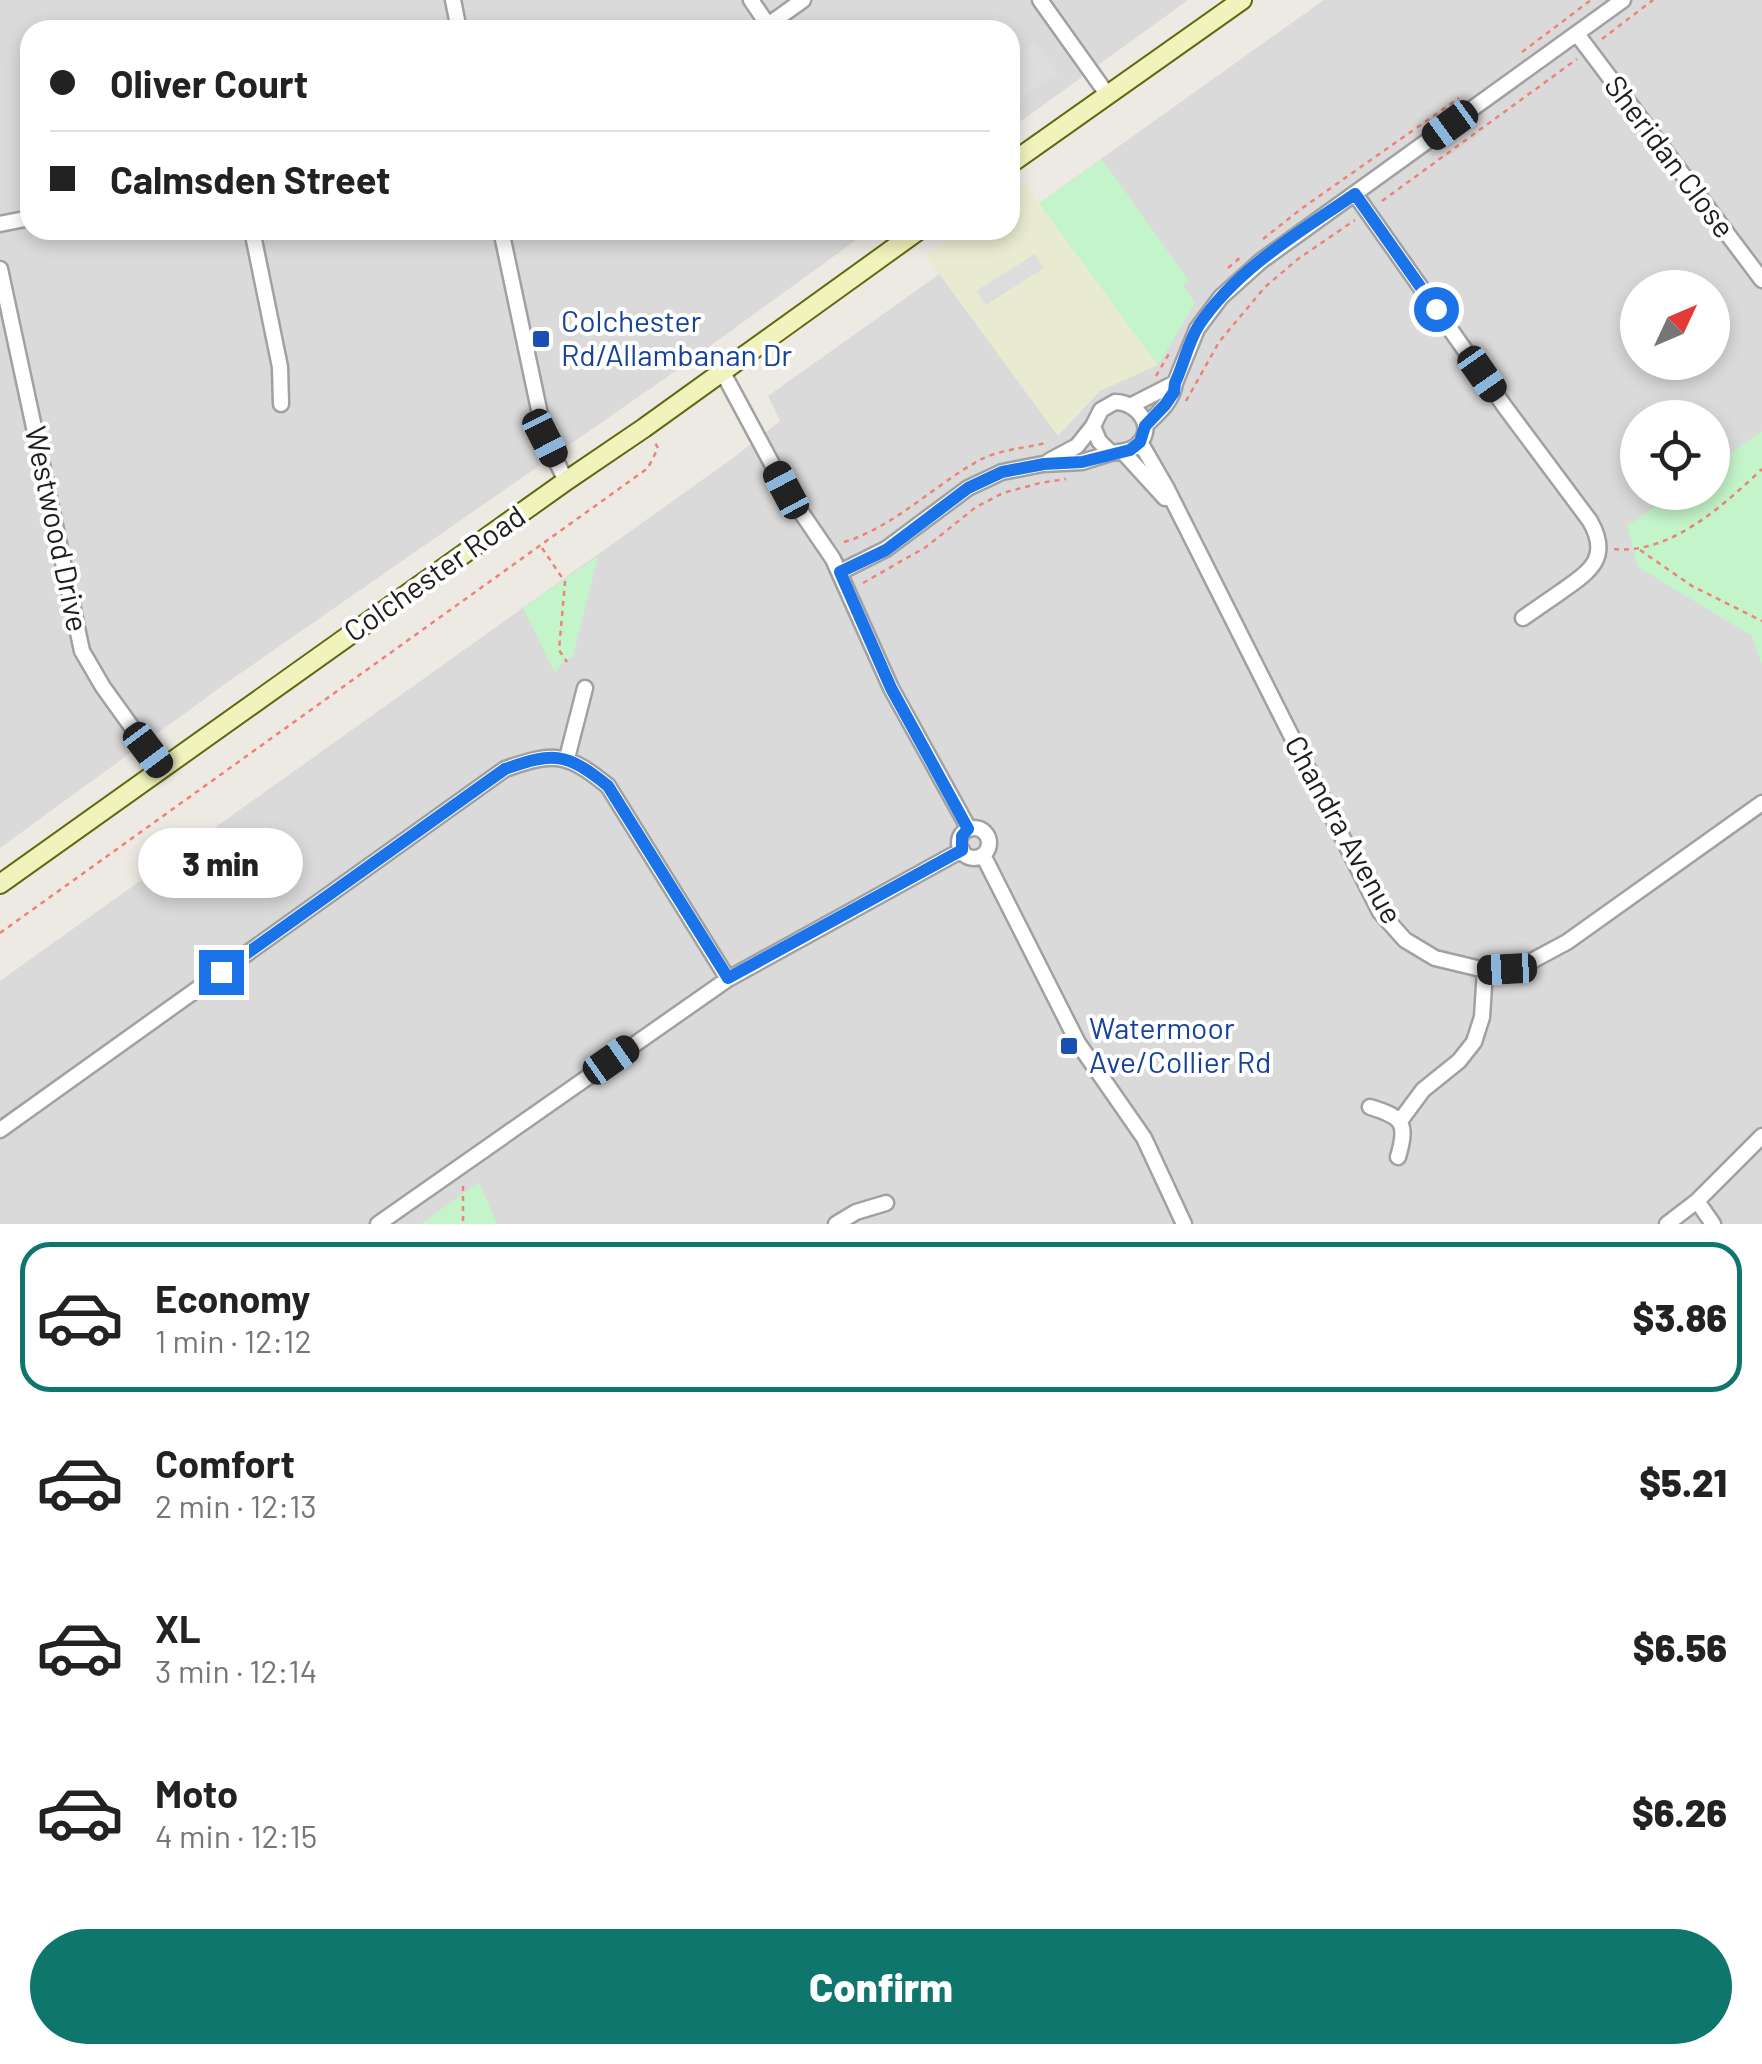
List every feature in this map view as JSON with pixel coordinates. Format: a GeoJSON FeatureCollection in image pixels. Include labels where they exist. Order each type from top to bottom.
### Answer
{"type":"FeatureCollection","features":[{"type":"Feature","properties":{"kind":"main road"},"geometry":{"type":"LineString","coordinates":[[1020,157],[1242,0]]}},
{"type":"Feature","properties":{"kind":"main road","name":"Colchester Road"},"geometry":{"type":"LineString","coordinates":[[0,884],[905,240]]}},
{"type":"Feature","properties":{"kind":"street"},"geometry":{"type":"LineString","coordinates":[[774,20],[802,0]]}},
{"type":"Feature","properties":{"kind":"street"},"geometry":{"type":"LineString","coordinates":[[1040,0],[1107,94]]}},
{"type":"Feature","properties":{"kind":"street"},"geometry":{"type":"LineString","coordinates":[[840,572],[886,550],[968,488],[1002,472],[1082,462],[1136,447],[1145,426],[1174,392],[1197,328],[1221,297],[1260,260],[1623,0]]}},
{"type":"Feature","properties":{"kind":"street","name":"Sheridan Close"},"geometry":{"type":"LineString","coordinates":[[1577,34],[1762,280]]}},
{"type":"Feature","properties":{"kind":"street"},"geometry":{"type":"LineString","coordinates":[[1355,194],[1598,538],[1598,555],[1591,569],[1523,618]]}},
{"type":"Feature","properties":{"kind":"street"},"geometry":{"type":"LineString","coordinates":[[254,240],[280,367],[280,404]]}},
{"type":"Feature","properties":{"kind":"street"},"geometry":{"type":"LineString","coordinates":[[503,240],[545,438],[566,481]]}},
{"type":"Feature","properties":{"kind":"street","name":"Westwood Drive"},"geometry":{"type":"LineString","coordinates":[[0,269],[82,650],[103,687],[162,769]]}},
{"type":"Feature","properties":{"kind":"street"},"geometry":{"type":"LineString","coordinates":[[722,372],[786,490],[840,572],[891,688],[968,829]]}},
{"type":"Feature","properties":{"kind":"street"},"geometry":{"type":"LineString","coordinates":[[1132,405],[1175,383]]}},
{"type":"Feature","properties":{"kind":"street"},"geometry":{"type":"LineString","coordinates":[[1044,464],[1078,446],[1107,405],[1132,405],[1145,426]]}},
{"type":"Feature","properties":{"kind":"street"},"geometry":{"type":"LineString","coordinates":[[1094,426],[1098,441],[1117,453]]}},
{"type":"Feature","properties":{"kind":"street","name":"Chandra Avenue"},"geometry":{"type":"LineString","coordinates":[[1140,442],[1380,912],[1419,950],[1453,964],[1485,970],[1526,964],[1548,954],[1762,802]]}},
{"type":"Feature","properties":{"kind":"street","name":"Chandra Avenue"},"geometry":{"type":"LineString","coordinates":[[1117,453],[1176,509]]}},
{"type":"Feature","properties":{"kind":"street"},"geometry":{"type":"LineString","coordinates":[[567,758],[586,688]]}},
{"type":"Feature","properties":{"kind":"street"},"geometry":{"type":"LineString","coordinates":[[0,1130],[505,769],[535,759],[567,758],[608,786],[728,978]]}},
{"type":"Feature","properties":{"kind":"street"},"geometry":{"type":"LineString","coordinates":[[976,828],[988,835],[988,849],[983,854],[969,856],[962,850],[962,836],[968,829],[976,828]]}},
{"type":"Feature","properties":{"kind":"street"},"geometry":{"type":"LineString","coordinates":[[378,1224],[728,978],[962,850]]}},
{"type":"Feature","properties":{"kind":"street"},"geometry":{"type":"LineString","coordinates":[[983,854],[1078,1043],[1144,1138],[1184,1224]]}},
{"type":"Feature","properties":{"kind":"street"},"geometry":{"type":"LineString","coordinates":[[1400,1120],[1423,1090],[1460,1062],[1474,1042],[1482,1017],[1485,970]]}},
{"type":"Feature","properties":{"kind":"street"},"geometry":{"type":"LineString","coordinates":[[1370,1106],[1400,1120],[1404,1136],[1398,1157]]}},
{"type":"Feature","properties":{"kind":"street"},"geometry":{"type":"LineString","coordinates":[[1667,1224],[1697,1201],[1762,1136]]}},
{"type":"Feature","properties":{"kind":"street"},"geometry":{"type":"LineString","coordinates":[[1697,1201],[1713,1224]]}},
{"type":"Feature","properties":{"kind":"street"},"geometry":{"type":"LineString","coordinates":[[836,1224],[856,1212],[886,1203]]}},
{"type":"Feature","properties":{"kind":"path"},"geometry":{"type":"LineString","coordinates":[[1601,40],[1653,0]]}},
{"type":"Feature","properties":{"kind":"path"},"geometry":{"type":"LineString","coordinates":[[1185,404],[1218,342],[1265,287],[1298,259],[1577,59]]}},
{"type":"Feature","properties":{"kind":"path"},"geometry":{"type":"LineString","coordinates":[[0,933],[648,468],[658,448]]}},
{"type":"Feature","properties":{"kind":"path"},"geometry":{"type":"LineString","coordinates":[[1608,548],[1638,549],[1692,528],[1762,469]]}},
{"type":"Feature","properties":{"kind":"path"},"geometry":{"type":"LineString","coordinates":[[862,584],[926,547],[989,500],[1040,483],[1068,479]]}},
{"type":"Feature","properties":{"kind":"path"},"geometry":{"type":"LineString","coordinates":[[540,546],[566,582],[559,650],[567,662]]}},
{"type":"Feature","properties":{"kind":"path"},"geometry":{"type":"LineString","coordinates":[[1638,549],[1692,586],[1762,621]]}},
{"type":"Feature","properties":{"kind":"path"},"geometry":{"type":"LineString","coordinates":[[464,1162],[464,1224]]}},
{"type":"Feature","properties":{"kind":"shaded area"},"geometry":{"type":"Polygon","coordinates":[[[0,0],[1188,0],[1020,122],[1020,20],[20,20],[20,240],[856,240],[677,370],[225,684],[0,848],[0,0]]]}},
{"type":"Feature","properties":{"kind":"shaded area"},"geometry":{"type":"Polygon","coordinates":[[[1324,0],[1762,0],[1762,1224],[0,1224],[0,981],[780,421],[768,396],[987,240],[1020,240],[1020,217],[1324,0]]]}},
{"type":"Feature","properties":{"kind":"shaded area"},"geometry":{"type":"Polygon","coordinates":[[[1034,42],[1059,74],[1020,100],[1020,52],[1034,42]]]}},
{"type":"Feature","properties":{"kind":"shaded area"},"geometry":{"type":"Polygon","coordinates":[[[1035,254],[1044,268],[986,305],[976,291],[1035,254]]]}},
{"type":"Feature","properties":{"kind":"green space"},"geometry":{"type":"Polygon","coordinates":[[[1102,159],[1189,281],[1183,286],[1195,303],[1158,365],[1039,203],[1102,159]]]}},
{"type":"Feature","properties":{"kind":"green space"},"geometry":{"type":"Polygon","coordinates":[[[1025,183],[1158,365],[1100,391],[1058,436],[926,256],[948,240],[1020,240],[1020,187],[1025,183]]]}},
{"type":"Feature","properties":{"kind":"green space"},"geometry":{"type":"Polygon","coordinates":[[[1762,431],[1762,665],[1752,636],[1638,567],[1627,526],[1650,510],[1730,510],[1730,454],[1762,431]]]}},
{"type":"Feature","properties":{"kind":"green space"},"geometry":{"type":"Polygon","coordinates":[[[598,556],[573,656],[555,673],[523,608],[598,556]]]}},
{"type":"Feature","properties":{"kind":"green space"},"geometry":{"type":"Polygon","coordinates":[[[479,1182],[497,1224],[421,1224],[479,1182]]]}},
{"type":"Feature","properties":{"kind":"place","name":"Colchester Rd/Allambanan Dr"},"geometry":{"type":"Point","coordinates":[541,339]}},
{"type":"Feature","properties":{"kind":"place","name":"Watermoor Ave/Collier Rd"},"geometry":{"type":"Point","coordinates":[1069,1046]}},
{"type":"Feature","properties":{"kind":"route"},"geometry":{"type":"LineString","coordinates":[[221,972],[505,769],[535,759],[567,758],[608,786],[728,978],[962,850],[962,836],[968,829],[891,688],[840,572],[886,550],[968,488],[1002,472],[1082,462],[1136,447],[1145,426],[1174,392],[1197,328],[1221,297],[1260,260],[1355,194],[1436,309]]}}]}
